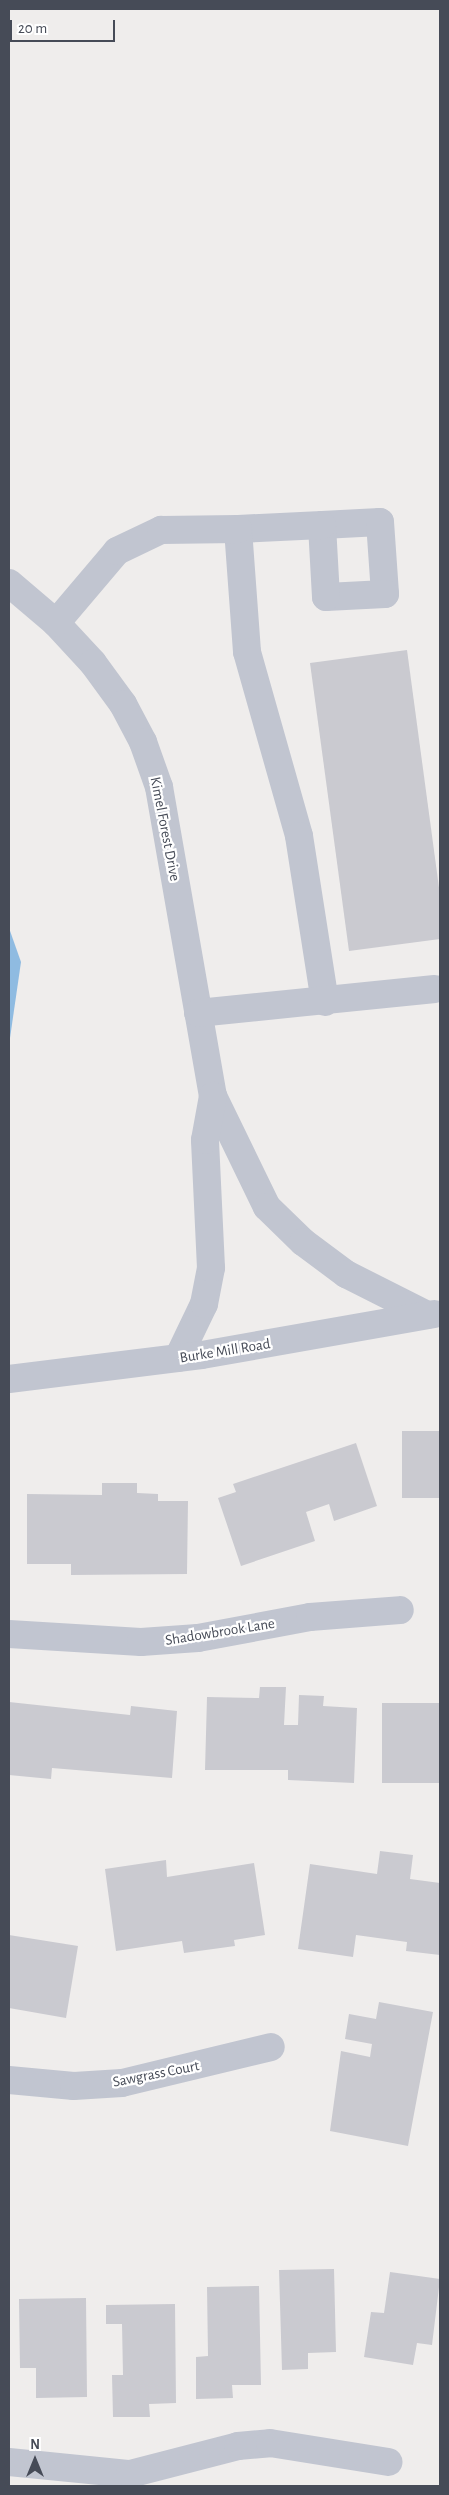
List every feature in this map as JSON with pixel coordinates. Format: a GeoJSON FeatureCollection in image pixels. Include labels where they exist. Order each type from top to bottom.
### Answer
{"type":"FeatureCollection","features":[{"type":"Feature","properties":{"kind":"street"},"geometry":{"type":"LineString","coordinates":[[56,623],[117,551],[161,530],[322,525]]}},
{"type":"Feature","properties":{"kind":"street"},"geometry":{"type":"LineString","coordinates":[[238,529],[247,652],[299,836],[326,1002]]}},
{"type":"Feature","properties":{"kind":"street","name":"Kimel Forest Drive"},"geometry":{"type":"LineString","coordinates":[[9,583],[56,623],[103,676],[143,742],[159,787],[213,1096],[267,1207],[303,1242],[346,1274],[433,1314]]}},
{"type":"Feature","properties":{"kind":"street"},"geometry":{"type":"LineString","coordinates":[[198,1013],[326,1002],[435,989]]}},
{"type":"Feature","properties":{"kind":"street","name":"Kimel Forest Drive"},"geometry":{"type":"LineString","coordinates":[[178,1358],[204,1304],[212,1268],[205,1140],[213,1096]]}},
{"type":"Feature","properties":{"kind":"street","name":"Burke Mill Road"},"geometry":{"type":"LineString","coordinates":[[9,1379],[178,1358],[433,1314]]}},
{"type":"Feature","properties":{"kind":"street","name":"Shadowbrook Lane"},"geometry":{"type":"LineString","coordinates":[[9,1634],[141,1642],[198,1638],[310,1617],[400,1610]]}},
{"type":"Feature","properties":{"kind":"street","name":"Sawgrass Court"},"geometry":{"type":"LineString","coordinates":[[9,2080],[74,2086],[122,2083],[271,2047]]}},
{"type":"Feature","properties":{"kind":"street"},"geometry":{"type":"LineString","coordinates":[[9,2462],[130,2474],[238,2446],[270,2443],[388,2462]]}},
{"type":"Feature","properties":{"kind":"water"},"geometry":{"type":"Polygon","coordinates":[[[9,928],[21,962],[9,1045],[9,928]]]}},
{"type":"Feature","properties":{"kind":"building"},"geometry":{"type":"Polygon","coordinates":[[[407,650],[440,895],[440,939],[349,951],[310,663],[407,650]]]}},
{"type":"Feature","properties":{"kind":"building"},"geometry":{"type":"Polygon","coordinates":[[[402,1431],[440,1431],[440,1498],[402,1498],[402,1431]]]}},
{"type":"Feature","properties":{"kind":"building"},"geometry":{"type":"Polygon","coordinates":[[[356,1443],[377,1506],[334,1521],[329,1504],[306,1512],[315,1541],[241,1566],[218,1498],[236,1492],[233,1484],[356,1443]]]}},
{"type":"Feature","properties":{"kind":"building"},"geometry":{"type":"Polygon","coordinates":[[[102,1483],[137,1483],[137,1493],[158,1494],[158,1501],[188,1501],[187,1574],[71,1575],[71,1564],[27,1564],[27,1494],[102,1495],[102,1483]]]}},
{"type":"Feature","properties":{"kind":"building"},"geometry":{"type":"Polygon","coordinates":[[[260,1687],[286,1687],[284,1725],[298,1725],[299,1695],[324,1696],[323,1706],[357,1708],[354,1783],[288,1780],[288,1770],[205,1770],[207,1697],[259,1698],[260,1687]]]}},
{"type":"Feature","properties":{"kind":"building"},"geometry":{"type":"Polygon","coordinates":[[[9,1702],[130,1715],[131,1706],[177,1711],[172,1778],[52,1768],[51,1779],[9,1775],[9,1702]]]}},
{"type":"Feature","properties":{"kind":"building"},"geometry":{"type":"Polygon","coordinates":[[[382,1703],[440,1703],[440,1783],[382,1783],[382,1703]]]}},
{"type":"Feature","properties":{"kind":"building"},"geometry":{"type":"Polygon","coordinates":[[[380,1851],[413,1855],[410,1879],[440,1883],[440,1955],[406,1951],[407,1942],[356,1935],[353,1957],[298,1949],[310,1864],[377,1874],[380,1851]]]}},
{"type":"Feature","properties":{"kind":"building"},"geometry":{"type":"Polygon","coordinates":[[[166,1860],[167,1877],[254,1863],[265,1935],[234,1940],[235,1946],[184,1953],[182,1941],[116,1951],[105,1869],[166,1860]]]}},
{"type":"Feature","properties":{"kind":"building"},"geometry":{"type":"Polygon","coordinates":[[[9,1935],[78,1946],[66,2018],[9,2008],[9,1935]]]}},
{"type":"Feature","properties":{"kind":"building"},"geometry":{"type":"Polygon","coordinates":[[[379,2002],[433,2012],[408,2146],[330,2131],[341,2051],[370,2057],[372,2044],[345,2039],[349,2014],[376,2019],[379,2002]]]}},
{"type":"Feature","properties":{"kind":"building"},"geometry":{"type":"Polygon","coordinates":[[[334,2269],[336,2352],[308,2353],[308,2369],[282,2370],[279,2270],[334,2269]]]}},
{"type":"Feature","properties":{"kind":"building"},"geometry":{"type":"Polygon","coordinates":[[[390,2272],[440,2279],[432,2345],[417,2343],[413,2365],[364,2357],[371,2312],[384,2313],[390,2272]]]}},
{"type":"Feature","properties":{"kind":"building"},"geometry":{"type":"Polygon","coordinates":[[[259,2286],[261,2385],[232,2385],[233,2398],[196,2399],[196,2357],[208,2356],[207,2287],[259,2286]]]}},
{"type":"Feature","properties":{"kind":"building"},"geometry":{"type":"Polygon","coordinates":[[[86,2298],[87,2397],[36,2398],[36,2368],[20,2368],[19,2299],[86,2298]]]}},
{"type":"Feature","properties":{"kind":"building"},"geometry":{"type":"Polygon","coordinates":[[[175,2304],[176,2403],[149,2404],[150,2417],[113,2417],[112,2375],[123,2375],[122,2324],[106,2324],[106,2305],[175,2304]]]}}]}
